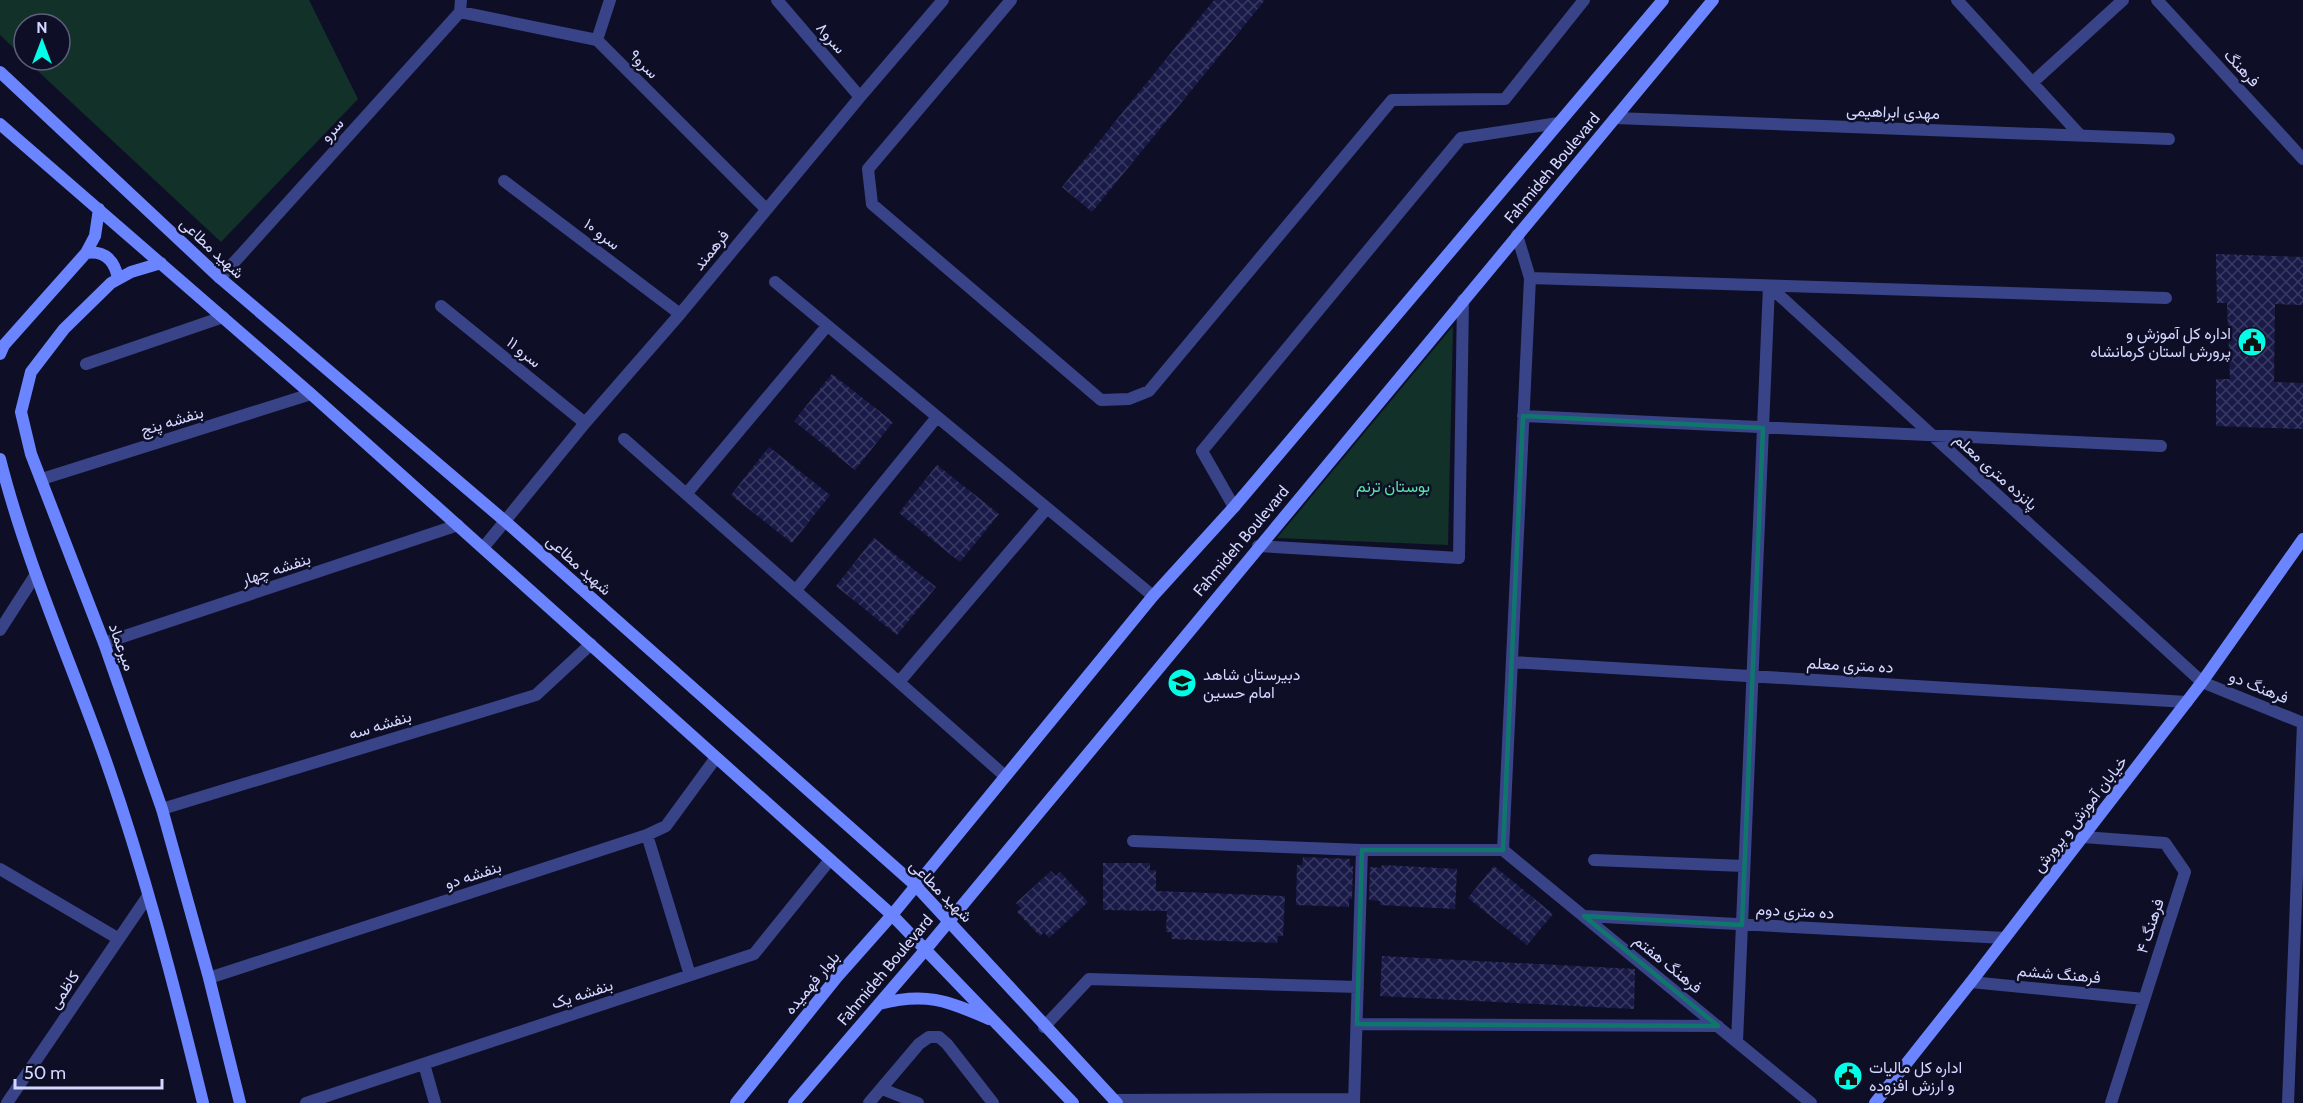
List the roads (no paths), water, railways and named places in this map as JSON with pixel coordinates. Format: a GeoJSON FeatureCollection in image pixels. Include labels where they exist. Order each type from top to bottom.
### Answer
{"type":"FeatureCollection","features":[{"type":"Feature","properties":{"kind":"street"},"geometry":{"type":"LineString","coordinates":[[460,6],[597,40],[610,0]]}},
{"type":"Feature","properties":{"kind":"street","name":"سرو۸"},"geometry":{"type":"LineString","coordinates":[[777,0],[860,97]]}},
{"type":"Feature","properties":{"kind":"street","name":"فرهمند"},"geometry":{"type":"LineString","coordinates":[[483,548],[585,423],[680,314],[943,0]]}},
{"type":"Feature","properties":{"kind":"street"},"geometry":{"type":"LineString","coordinates":[[1011,0],[868,169],[872,204],[1101,400],[1130,399],[1149,391],[1392,100],[1505,99],[1584,0]]}},
{"type":"Feature","properties":{"kind":"street","name":"Fahmideh Boulevard"},"geometry":{"type":"LineString","coordinates":[[915,885],[1153,596],[1234,507],[1663,0]]}},
{"type":"Feature","properties":{"kind":"street","name":"Fahmideh Boulevard"},"geometry":{"type":"LineString","coordinates":[[794,1103],[926,949],[1713,0]]}},
{"type":"Feature","properties":{"kind":"street"},"geometry":{"type":"LineString","coordinates":[[1957,0],[2080,135]]}},
{"type":"Feature","properties":{"kind":"street"},"geometry":{"type":"LineString","coordinates":[[2033,82],[2123,0]]}},
{"type":"Feature","properties":{"kind":"street","name":"فرهنگ"},"geometry":{"type":"LineString","coordinates":[[2157,0],[2303,159]]}},
{"type":"Feature","properties":{"kind":"street","name":"سرو"},"geometry":{"type":"LineString","coordinates":[[220,278],[460,6]]}},
{"type":"Feature","properties":{"kind":"street","name":"سرو۹"},"geometry":{"type":"LineString","coordinates":[[597,40],[766,209]]}},
{"type":"Feature","properties":{"kind":"street","name":"شهید مطاعی"},"geometry":{"type":"LineString","coordinates":[[0,72],[220,278],[506,522],[915,885],[1044,1027],[1116,1101]]}},
{"type":"Feature","properties":{"kind":"street","name":"مهدی ابراهیمی"},"geometry":{"type":"LineString","coordinates":[[1615,118],[2169,139]]}},
{"type":"Feature","properties":{"kind":"street"},"geometry":{"type":"LineString","coordinates":[[1234,507],[1202,451],[1461,138],[1558,123]]}},
{"type":"Feature","properties":{"kind":"street"},"geometry":{"type":"LineString","coordinates":[[0,124],[311,394],[591,644],[829,861],[892,915],[1073,1103]]}},
{"type":"Feature","properties":{"kind":"street","name":"سرو ۱۰"},"geometry":{"type":"LineString","coordinates":[[504,181],[680,314]]}},
{"type":"Feature","properties":{"kind":"street"},"geometry":{"type":"LineString","coordinates":[[0,354],[4,345],[86,253],[95,236],[99,210]]}},
{"type":"Feature","properties":{"kind":"street"},"geometry":{"type":"LineString","coordinates":[[1134,841],[1362,850],[1503,850],[1530,278],[1517,235]]}},
{"type":"Feature","properties":{"kind":"street"},"geometry":{"type":"LineString","coordinates":[[86,253],[96,251],[107,256],[113,261],[118,279]]}},
{"type":"Feature","properties":{"kind":"street","name":"میرعماد"},"geometry":{"type":"LineString","coordinates":[[161,263],[131,272],[111,283],[64,329],[31,372],[21,412],[31,454],[104,643],[162,808],[209,978],[240,1103]]}},
{"type":"Feature","properties":{"kind":"street"},"geometry":{"type":"LineString","coordinates":[[1530,278],[2166,298]]}},
{"type":"Feature","properties":{"kind":"street"},"geometry":{"type":"LineString","coordinates":[[775,282],[1153,596]]}},
{"type":"Feature","properties":{"kind":"street"},"geometry":{"type":"LineString","coordinates":[[1737,1042],[1769,286]]}},
{"type":"Feature","properties":{"kind":"street","name":"پانزده متری معلم"},"geometry":{"type":"LineString","coordinates":[[1769,286],[2202,682]]}},
{"type":"Feature","properties":{"kind":"street"},"geometry":{"type":"LineString","coordinates":[[1258,546],[1459,558],[1463,300]]}},
{"type":"Feature","properties":{"kind":"street","name":"۱۱ سرو"},"geometry":{"type":"LineString","coordinates":[[441,306],[585,423]]}},
{"type":"Feature","properties":{"kind":"street"},"geometry":{"type":"LineString","coordinates":[[86,364],[223,317]]}},
{"type":"Feature","properties":{"kind":"street"},"geometry":{"type":"LineString","coordinates":[[687,493],[827,326]]}},
{"type":"Feature","properties":{"kind":"street","name":"بنفشه پنج"},"geometry":{"type":"LineString","coordinates":[[42,479],[311,394]]}},
{"type":"Feature","properties":{"kind":"street"},"geometry":{"type":"LineString","coordinates":[[1523,416],[2162,446]]}},
{"type":"Feature","properties":{"kind":"street"},"geometry":{"type":"LineString","coordinates":[[796,590],[938,417]]}},
{"type":"Feature","properties":{"kind":"street"},"geometry":{"type":"LineString","coordinates":[[624,439],[1005,776]]}},
{"type":"Feature","properties":{"kind":"street"},"geometry":{"type":"LineString","coordinates":[[0,459],[36,574],[102,751],[148,896],[204,1103]]}},
{"type":"Feature","properties":{"kind":"street"},"geometry":{"type":"LineString","coordinates":[[899,682],[1047,508]]}},
{"type":"Feature","properties":{"kind":"street","name":"بنفشه چهار"},"geometry":{"type":"LineString","coordinates":[[104,643],[458,525]]}},
{"type":"Feature","properties":{"kind":"street","name":"خیابان آموزش و پرورش"},"geometry":{"type":"LineString","coordinates":[[1875,1103],[2187,702],[2303,539]]}},
{"type":"Feature","properties":{"kind":"street"},"geometry":{"type":"LineString","coordinates":[[0,630],[36,574]]}},
{"type":"Feature","properties":{"kind":"street","name":"بنفشه سه"},"geometry":{"type":"LineString","coordinates":[[162,808],[536,695],[591,644]]}},
{"type":"Feature","properties":{"kind":"street","name":"ده متری معلم"},"geometry":{"type":"LineString","coordinates":[[1512,662],[2187,702]]}},
{"type":"Feature","properties":{"kind":"street","name":"فرهنگ دو"},"geometry":{"type":"LineString","coordinates":[[2202,682],[2303,723]]}},
{"type":"Feature","properties":{"kind":"street"},"geometry":{"type":"LineString","coordinates":[[2288,1103],[2300,880],[2303,723]]}},
{"type":"Feature","properties":{"kind":"street","name":"بنفشه دو"},"geometry":{"type":"LineString","coordinates":[[209,978],[647,835],[666,826],[716,759]]}},
{"type":"Feature","properties":{"kind":"street"},"geometry":{"type":"LineString","coordinates":[[647,835],[690,975]]}},
{"type":"Feature","properties":{"kind":"street","name":"فرهنگ ۴"},"geometry":{"type":"LineString","coordinates":[[2083,837],[2165,843],[2186,872],[2110,1103]]}},
{"type":"Feature","properties":{"kind":"street"},"geometry":{"type":"LineString","coordinates":[[1116,1101],[1354,1101],[1362,850]]}},
{"type":"Feature","properties":{"kind":"street","name":"فرهنگ هفتم"},"geometry":{"type":"LineString","coordinates":[[1503,850],[1811,1103]]}},
{"type":"Feature","properties":{"kind":"street"},"geometry":{"type":"LineString","coordinates":[[1594,860],[1744,866]]}},
{"type":"Feature","properties":{"kind":"street","name":"بنفشه یک"},"geometry":{"type":"LineString","coordinates":[[306,1103],[754,954],[829,861]]}},
{"type":"Feature","properties":{"kind":"street"},"geometry":{"type":"LineString","coordinates":[[0,869],[119,939]]}},
{"type":"Feature","properties":{"kind":"street","name":"بلوار فهمیده"},"geometry":{"type":"LineString","coordinates":[[736,1103],[837,977],[892,915],[915,885]]}},
{"type":"Feature","properties":{"kind":"street","name":"کاظمی"},"geometry":{"type":"LineString","coordinates":[[7,1103],[148,896]]}},
{"type":"Feature","properties":{"kind":"street","name":"ده متری دوم"},"geometry":{"type":"LineString","coordinates":[[1584,916],[2005,938]]}},
{"type":"Feature","properties":{"kind":"street"},"geometry":{"type":"LineString","coordinates":[[1044,1027],[1089,979],[1358,987]]}},
{"type":"Feature","properties":{"kind":"street","name":"فرهنگ ششم"},"geometry":{"type":"LineString","coordinates":[[1971,982],[2144,999]]}},
{"type":"Feature","properties":{"kind":"street"},"geometry":{"type":"LineString","coordinates":[[866,1018],[879,1004],[916,997],[949,1003],[993,1020]]}},
{"type":"Feature","properties":{"kind":"street"},"geometry":{"type":"LineString","coordinates":[[1356,1024],[1718,1026]]}},
{"type":"Feature","properties":{"kind":"street"},"geometry":{"type":"LineString","coordinates":[[869,1103],[919,1044],[929,1037],[939,1037],[947,1044],[993,1103]]}},
{"type":"Feature","properties":{"kind":"street"},"geometry":{"type":"LineString","coordinates":[[424,1064],[435,1103]]}},
{"type":"Feature","properties":{"kind":"street"},"geometry":{"type":"LineString","coordinates":[[882,1089],[918,1103]]}},
{"type":"Feature","properties":{"kind":"place","name":"اداره کل آموزش و پرورش استان کرمانشاه"},"geometry":{"type":"Point","coordinates":[2252,342]}},
{"type":"Feature","properties":{"kind":"place","name":"دبیرستان شاهد امام حسین"},"geometry":{"type":"Point","coordinates":[1182,683]}},
{"type":"Feature","properties":{"kind":"place","name":"اداره کل مالیات و ارزش افزوده"},"geometry":{"type":"Point","coordinates":[1848,1076]}},
{"type":"Feature","properties":{"kind":"park label","name":"بوستان ترنم"},"geometry":{"type":"Point","coordinates":[1393,486]}}]}
